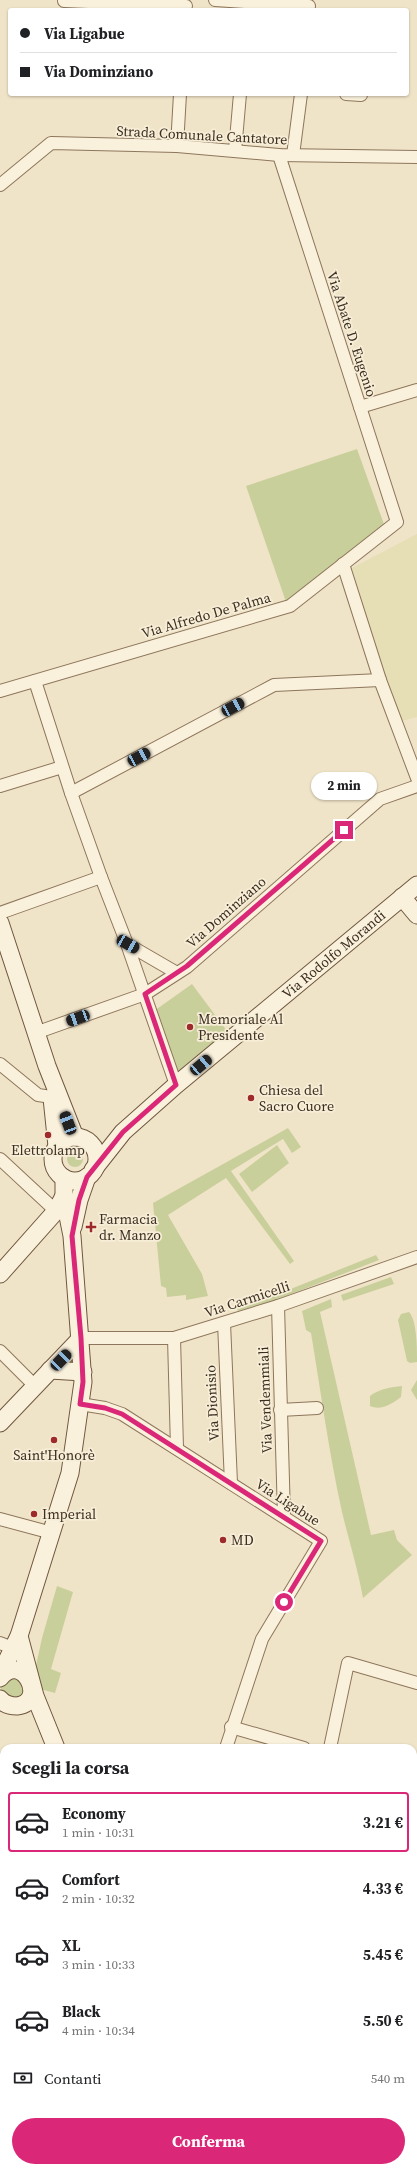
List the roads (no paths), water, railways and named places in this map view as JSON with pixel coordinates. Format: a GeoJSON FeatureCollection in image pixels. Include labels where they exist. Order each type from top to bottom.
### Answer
{"type":"FeatureCollection","features":[{"type":"Feature","properties":{"kind":"main road","name":"Via Rodolfo Morandi"},"geometry":{"type":"LineString","coordinates":[[90,1173],[123,1132],[176,1085],[417,886]]}},
{"type":"Feature","properties":{"kind":"main road"},"geometry":{"type":"LineString","coordinates":[[402,898],[417,915]]}},
{"type":"Feature","properties":{"kind":"main road"},"geometry":{"type":"LineString","coordinates":[[0,923],[38,1032],[47,1066],[57,1146]]}},
{"type":"Feature","properties":{"kind":"main road"},"geometry":{"type":"LineString","coordinates":[[47,1066],[75,1137]]}},
{"type":"Feature","properties":{"kind":"main road","name":"Via Rodolfo Morandi"},"geometry":{"type":"LineString","coordinates":[[90,1144],[123,1132]]}},
{"type":"Feature","properties":{"kind":"main road"},"geometry":{"type":"LineString","coordinates":[[72,1236],[79,1200],[90,1173],[96,1156],[90,1144],[86,1140],[75,1137],[68,1138],[57,1146],[54,1152],[54,1167],[64,1178],[76,1180],[90,1173]]}},
{"type":"Feature","properties":{"kind":"main road"},"geometry":{"type":"LineString","coordinates":[[0,1676],[52,1533],[70,1472],[80,1404],[83,1372],[81,1338],[72,1236],[64,1196],[64,1178]]}},
{"type":"Feature","properties":{"kind":"main road"},"geometry":{"type":"LineString","coordinates":[[0,1274],[56,1211],[64,1196]]}},
{"type":"Feature","properties":{"kind":"main road"},"geometry":{"type":"LineString","coordinates":[[0,1423],[81,1338]]}},
{"type":"Feature","properties":{"kind":"main road"},"geometry":{"type":"LineString","coordinates":[[50,1370],[83,1372]]}},
{"type":"Feature","properties":{"kind":"main road"},"geometry":{"type":"LineString","coordinates":[[11,1643],[31,1682],[43,1720],[54,1744]]}},
{"type":"Feature","properties":{"kind":"main road"},"geometry":{"type":"LineString","coordinates":[[0,1676],[7,1672],[18,1671],[28,1677],[32,1688],[28,1699],[18,1706],[4,1703]]}},
{"type":"Feature","properties":{"kind":"main road"},"geometry":{"type":"LineString","coordinates":[[4,1703],[23,1710],[32,1718],[45,1744]]}},
{"type":"Feature","properties":{"kind":"street"},"geometry":{"type":"LineString","coordinates":[[64,0],[186,5]]}},
{"type":"Feature","properties":{"kind":"street"},"geometry":{"type":"LineString","coordinates":[[215,0],[247,6],[309,6],[308,8]]}},
{"type":"Feature","properties":{"kind":"street"},"geometry":{"type":"LineString","coordinates":[[177,146],[180,96]]}},
{"type":"Feature","properties":{"kind":"street"},"geometry":{"type":"LineString","coordinates":[[235,151],[240,96]]}},
{"type":"Feature","properties":{"kind":"street"},"geometry":{"type":"LineString","coordinates":[[293,155],[301,96]]}},
{"type":"Feature","properties":{"kind":"street","name":"Strada Comunale Cantatore"},"geometry":{"type":"LineString","coordinates":[[0,185],[51,143],[177,146],[279,155],[417,157]]}},
{"type":"Feature","properties":{"kind":"street","name":"Via Abate D. Eugenio"},"geometry":{"type":"LineString","coordinates":[[279,155],[396,522]]}},
{"type":"Feature","properties":{"kind":"street"},"geometry":{"type":"LineString","coordinates":[[360,407],[417,390]]}},
{"type":"Feature","properties":{"kind":"street","name":"Via Alfredo De Palma"},"geometry":{"type":"LineString","coordinates":[[0,691],[290,606],[396,522]]}},
{"type":"Feature","properties":{"kind":"street"},"geometry":{"type":"LineString","coordinates":[[343,564],[380,680],[417,778]]}},
{"type":"Feature","properties":{"kind":"street"},"geometry":{"type":"LineString","coordinates":[[71,793],[274,685],[380,680]]}},
{"type":"Feature","properties":{"kind":"street"},"geometry":{"type":"LineString","coordinates":[[35,681],[71,793],[101,877],[128,944],[176,1085]]}},
{"type":"Feature","properties":{"kind":"street"},"geometry":{"type":"LineString","coordinates":[[0,786],[62,766]]}},
{"type":"Feature","properties":{"kind":"street","name":"Via Dominziano"},"geometry":{"type":"LineString","coordinates":[[38,1032],[145,994],[187,966],[380,799],[417,786]]}},
{"type":"Feature","properties":{"kind":"street"},"geometry":{"type":"LineString","coordinates":[[0,913],[101,877]]}},
{"type":"Feature","properties":{"kind":"street"},"geometry":{"type":"LineString","coordinates":[[128,944],[177,973]]}},
{"type":"Feature","properties":{"kind":"street"},"geometry":{"type":"LineString","coordinates":[[2,1069],[38,1095],[52,1097]]}},
{"type":"Feature","properties":{"kind":"street"},"geometry":{"type":"LineString","coordinates":[[0,1159],[56,1211]]}},
{"type":"Feature","properties":{"kind":"street","name":"Via Carmicelli"},"geometry":{"type":"LineString","coordinates":[[81,1338],[174,1338],[278,1306],[417,1257]]}},
{"type":"Feature","properties":{"kind":"street","name":"Via Vendemmiali"},"geometry":{"type":"LineString","coordinates":[[278,1306],[284,1516]]}},
{"type":"Feature","properties":{"kind":"street","name":"Via Dionisio"},"geometry":{"type":"LineString","coordinates":[[224,1323],[231,1483]]}},
{"type":"Feature","properties":{"kind":"street"},"geometry":{"type":"LineString","coordinates":[[174,1338],[177,1448]]}},
{"type":"Feature","properties":{"kind":"street"},"geometry":{"type":"LineString","coordinates":[[0,1351],[35,1386]]}},
{"type":"Feature","properties":{"kind":"street","name":"Via Ligabue"},"geometry":{"type":"LineString","coordinates":[[80,1404],[105,1408],[122,1414],[321,1541],[262,1639],[231,1727],[227,1744]]}},
{"type":"Feature","properties":{"kind":"street"},"geometry":{"type":"LineString","coordinates":[[280,1410],[317,1408]]}},
{"type":"Feature","properties":{"kind":"street"},"geometry":{"type":"LineString","coordinates":[[0,1519],[52,1533]]}},
{"type":"Feature","properties":{"kind":"street"},"geometry":{"type":"LineString","coordinates":[[331,1744],[348,1663],[417,1683]]}},
{"type":"Feature","properties":{"kind":"street"},"geometry":{"type":"LineString","coordinates":[[231,1727],[290,1744]]}},
{"type":"Feature","properties":{"kind":"place","name":"Memoriale Al Presidente"},"geometry":{"type":"Point","coordinates":[190,1027]}},
{"type":"Feature","properties":{"kind":"place","name":"Chiesa del Sacro Cuore"},"geometry":{"type":"Point","coordinates":[251,1098]}},
{"type":"Feature","properties":{"kind":"place","name":"Elettrolamp"},"geometry":{"type":"Point","coordinates":[48,1135]}},
{"type":"Feature","properties":{"kind":"place","name":"Farmacia dr. Manzo"},"geometry":{"type":"Point","coordinates":[91,1227]}},
{"type":"Feature","properties":{"kind":"place","name":"Saint'Honorè"},"geometry":{"type":"Point","coordinates":[54,1440]}},
{"type":"Feature","properties":{"kind":"place","name":"Imperial"},"geometry":{"type":"Point","coordinates":[34,1514]}},
{"type":"Feature","properties":{"kind":"place","name":"MD"},"geometry":{"type":"Point","coordinates":[223,1540]}}]}
